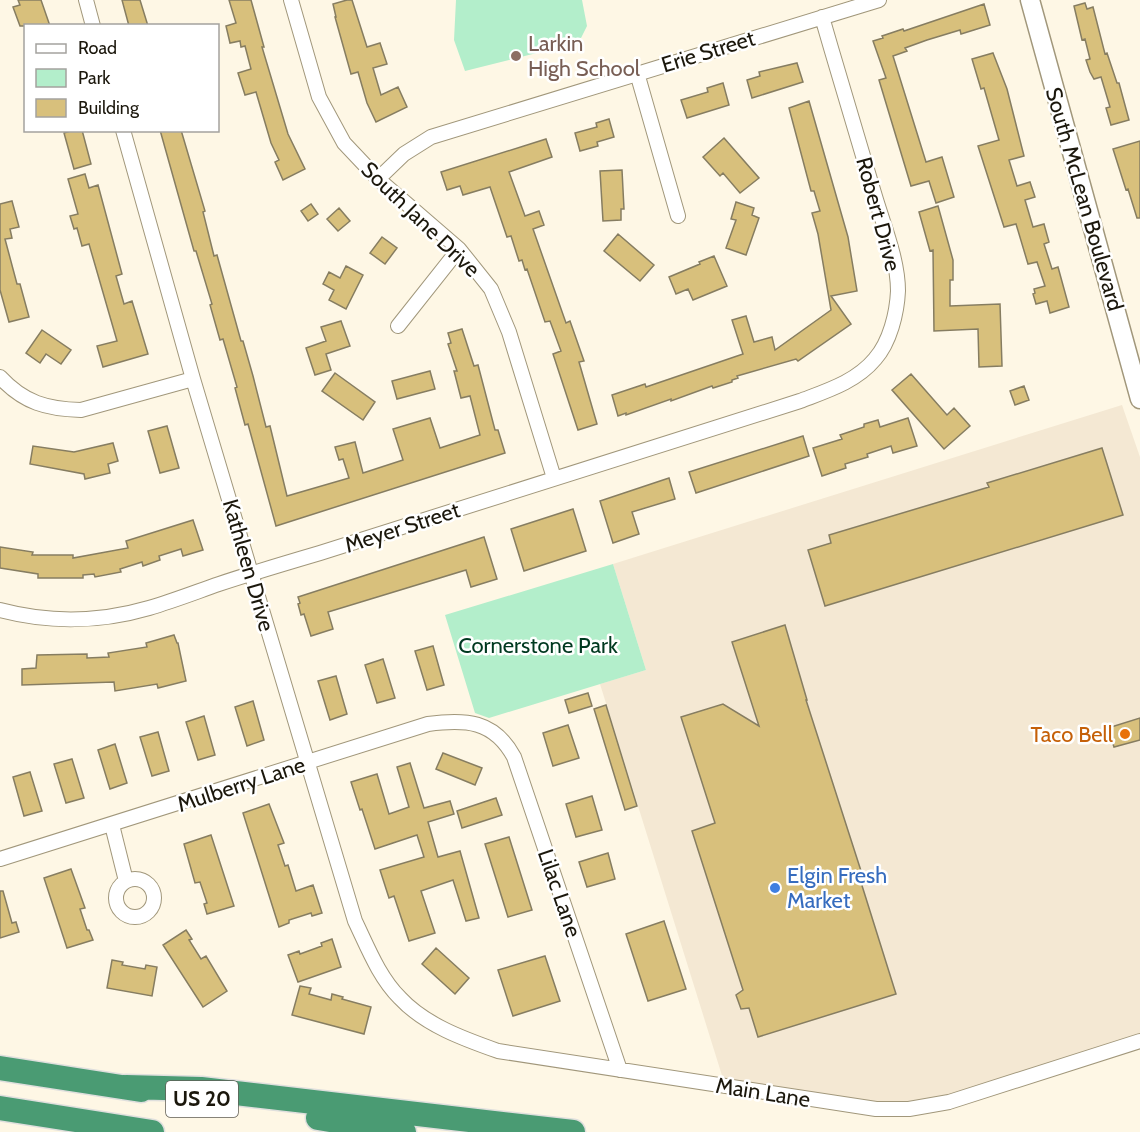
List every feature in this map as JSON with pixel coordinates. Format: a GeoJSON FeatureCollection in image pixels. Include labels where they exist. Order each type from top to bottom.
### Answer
{"type":"FeatureCollection","features":[{"type":"Feature","properties":{"kind":"highway","name":"US 20"},"geometry":{"type":"LineString","coordinates":[[0,1068],[404,1132]]}},
{"type":"Feature","properties":{"kind":"highway"},"geometry":{"type":"LineString","coordinates":[[126,1087],[201,1089],[573,1132]]}},
{"type":"Feature","properties":{"kind":"highway","name":"US 20"},"geometry":{"type":"LineString","coordinates":[[0,1108],[152,1132]]}},
{"type":"Feature","properties":{"kind":"main road","name":"South McLean Boulevard"},"geometry":{"type":"LineString","coordinates":[[1030,0],[1134,351],[1140,399]]}},
{"type":"Feature","properties":{"kind":"street"},"geometry":{"type":"LineString","coordinates":[[86,0],[92,24]]}},
{"type":"Feature","properties":{"kind":"street","name":"South Jane Drive"},"geometry":{"type":"LineString","coordinates":[[291,0],[319,97],[345,143],[378,179],[459,249],[491,289],[501,310],[554,478]]}},
{"type":"Feature","properties":{"kind":"street","name":"Erie Street"},"geometry":{"type":"LineString","coordinates":[[378,179],[404,154],[431,137],[879,0]]}},
{"type":"Feature","properties":{"kind":"street","name":"Robert Drive"},"geometry":{"type":"LineString","coordinates":[[800,400],[831,390],[855,376],[874,360],[887,340],[896,311],[898,288],[889,242],[822,17]]}},
{"type":"Feature","properties":{"kind":"street"},"geometry":{"type":"LineString","coordinates":[[637,73],[678,216]]}},
{"type":"Feature","properties":{"kind":"street","name":"Kathleen Drive"},"geometry":{"type":"LineString","coordinates":[[124,132],[193,379],[355,921],[379,969],[394,992]]}},
{"type":"Feature","properties":{"kind":"street"},"geometry":{"type":"LineString","coordinates":[[398,326],[459,249]]}},
{"type":"Feature","properties":{"kind":"street"},"geometry":{"type":"LineString","coordinates":[[0,377],[21,396],[39,405],[81,410],[193,379]]}},
{"type":"Feature","properties":{"kind":"street","name":"Meyer Street"},"geometry":{"type":"LineString","coordinates":[[0,610],[43,619],[66,620],[124,614],[150,608],[252,573],[800,400]]}},
{"type":"Feature","properties":{"kind":"street","name":"Mulberry Lane"},"geometry":{"type":"LineString","coordinates":[[0,860],[428,724],[460,720],[484,727]]}},
{"type":"Feature","properties":{"kind":"street","name":"Lilac Lane"},"geometry":{"type":"LineString","coordinates":[[484,727],[502,739],[514,757],[620,1070]]}},
{"type":"Feature","properties":{"kind":"street"},"geometry":{"type":"LineString","coordinates":[[112,825],[126,881]]}},
{"type":"Feature","properties":{"kind":"street","name":"Main Lane"},"geometry":{"type":"LineString","coordinates":[[394,992],[418,1014],[477,1044],[519,1056],[876,1109],[909,1109],[949,1101],[1140,1041]]}},
{"type":"Feature","properties":{"kind":"shaded area"},"geometry":{"type":"Polygon","coordinates":[[[1122,405],[1140,457],[1140,1037],[952,1097],[889,1106],[724,1082],[600,684],[646,670],[613,564],[1122,405]]]}},
{"type":"Feature","properties":{"kind":"green space"},"geometry":{"type":"Polygon","coordinates":[[[456,0],[582,0],[587,26],[581,38],[572,44],[465,71],[454,40],[456,0]]]}},
{"type":"Feature","properties":{"kind":"green space","name":"Cornerstone Park"},"geometry":{"type":"Polygon","coordinates":[[[613,564],[646,670],[489,718],[475,713],[445,615],[613,564]]]}},
{"type":"Feature","properties":{"kind":"building"},"geometry":{"type":"Polygon","coordinates":[[[18,0],[41,0],[49,24],[20,26],[13,7],[20,5],[18,0]]]}},
{"type":"Feature","properties":{"kind":"building"},"geometry":{"type":"Polygon","coordinates":[[[122,0],[140,0],[147,24],[128,24],[122,0]]]}},
{"type":"Feature","properties":{"kind":"building"},"geometry":{"type":"Polygon","coordinates":[[[229,0],[251,0],[264,47],[262,47],[288,134],[305,169],[283,180],[275,162],[279,160],[271,143],[256,92],[245,95],[238,73],[251,69],[245,46],[241,47],[240,41],[230,43],[226,26],[236,23],[229,0]]]}},
{"type":"Feature","properties":{"kind":"building"},"geometry":{"type":"Polygon","coordinates":[[[352,0],[367,47],[380,43],[387,64],[373,68],[381,95],[398,87],[407,107],[376,122],[367,103],[358,72],[351,74],[335,17],[333,4],[352,0]]]}},
{"type":"Feature","properties":{"kind":"building"},"geometry":{"type":"Polygon","coordinates":[[[1085,3],[1087,9],[1093,7],[1105,54],[1107,53],[1117,83],[1119,83],[1129,120],[1111,125],[1106,108],[1110,107],[1101,77],[1094,79],[1090,72],[1086,60],[1090,59],[1085,39],[1082,40],[1074,6],[1085,3]]]}},
{"type":"Feature","properties":{"kind":"building"},"geometry":{"type":"Polygon","coordinates":[[[984,4],[990,25],[961,34],[960,30],[927,40],[905,48],[907,51],[893,56],[926,162],[942,157],[954,197],[936,203],[929,181],[911,186],[879,80],[886,78],[873,41],[903,29],[904,31],[984,4]]]}},
{"type":"Feature","properties":{"kind":"building"},"geometry":{"type":"Polygon","coordinates":[[[993,53],[1007,89],[1024,156],[1009,160],[1017,186],[1030,182],[1035,197],[1025,200],[1033,227],[1044,224],[1049,242],[1044,244],[1052,269],[1058,267],[1069,307],[1050,313],[1047,301],[1036,304],[1034,289],[1045,286],[1037,262],[1028,264],[1016,224],[1004,227],[978,146],[999,140],[984,88],[981,89],[972,59],[993,53]]]}},
{"type":"Feature","properties":{"kind":"building"},"geometry":{"type":"Polygon","coordinates":[[[797,63],[803,82],[752,98],[747,80],[760,76],[759,72],[797,63]]]}},
{"type":"Feature","properties":{"kind":"building"},"geometry":{"type":"Polygon","coordinates":[[[723,83],[729,105],[687,118],[681,100],[708,92],[707,88],[723,83]]]}},
{"type":"Feature","properties":{"kind":"building"},"geometry":{"type":"Polygon","coordinates":[[[809,101],[848,237],[857,291],[831,296],[851,324],[798,361],[796,359],[737,376],[738,378],[732,382],[713,388],[712,386],[671,401],[671,399],[618,416],[612,395],[645,384],[646,387],[743,354],[732,320],[746,316],[754,342],[772,337],[775,350],[831,310],[818,234],[812,213],[820,211],[814,191],[811,191],[789,108],[809,101]]]}},
{"type":"Feature","properties":{"kind":"building"},"geometry":{"type":"Polygon","coordinates":[[[609,119],[614,137],[597,142],[598,146],[580,151],[575,133],[597,127],[596,123],[609,119]]]}},
{"type":"Feature","properties":{"kind":"building"},"geometry":{"type":"Polygon","coordinates":[[[83,132],[91,164],[74,169],[64,133],[83,132]]]}},
{"type":"Feature","properties":{"kind":"building"},"geometry":{"type":"Polygon","coordinates":[[[161,132],[182,132],[205,211],[203,212],[214,256],[217,255],[266,427],[270,426],[287,496],[349,478],[343,459],[339,460],[335,447],[355,442],[363,473],[403,460],[393,429],[430,418],[440,448],[480,435],[470,396],[461,398],[454,371],[457,371],[448,344],[451,343],[448,333],[462,329],[474,366],[478,365],[495,430],[498,430],[505,453],[276,526],[248,424],[245,425],[223,339],[220,340],[210,305],[212,304],[196,251],[194,251],[161,132]]]}},
{"type":"Feature","properties":{"kind":"building"},"geometry":{"type":"Polygon","coordinates":[[[724,138],[759,178],[740,193],[723,173],[720,176],[703,157],[724,138]]]}},
{"type":"Feature","properties":{"kind":"building"},"geometry":{"type":"Polygon","coordinates":[[[546,139],[552,157],[509,172],[525,216],[539,211],[544,225],[533,229],[566,323],[570,321],[584,361],[579,362],[597,424],[578,430],[553,354],[561,351],[550,321],[545,322],[527,269],[525,270],[522,260],[519,261],[511,236],[507,237],[490,187],[463,195],[460,186],[447,190],[441,172],[546,139]]]}},
{"type":"Feature","properties":{"kind":"building"},"geometry":{"type":"Polygon","coordinates":[[[1140,141],[1140,218],[1137,218],[1113,149],[1140,141]]]}},
{"type":"Feature","properties":{"kind":"building"},"geometry":{"type":"Polygon","coordinates":[[[622,170],[624,209],[621,209],[621,220],[603,221],[600,171],[622,170]]]}},
{"type":"Feature","properties":{"kind":"building"},"geometry":{"type":"Polygon","coordinates":[[[85,174],[89,188],[98,185],[122,274],[116,276],[124,304],[132,301],[148,354],[103,367],[97,346],[117,341],[89,244],[82,246],[77,228],[74,229],[70,216],[78,214],[68,179],[85,174]]]}},
{"type":"Feature","properties":{"kind":"building"},"geometry":{"type":"Polygon","coordinates":[[[12,201],[19,227],[10,229],[12,238],[5,239],[29,317],[9,322],[0,290],[0,204],[12,201]]]}},
{"type":"Feature","properties":{"kind":"building"},"geometry":{"type":"Polygon","coordinates":[[[736,202],[754,208],[752,215],[759,218],[746,255],[726,248],[736,220],[731,219],[736,202]]]}},
{"type":"Feature","properties":{"kind":"building"},"geometry":{"type":"Polygon","coordinates":[[[311,204],[318,214],[308,221],[301,211],[311,204]]]}},
{"type":"Feature","properties":{"kind":"building"},"geometry":{"type":"Polygon","coordinates":[[[938,206],[953,260],[950,306],[1000,304],[1002,366],[979,367],[978,329],[934,331],[933,250],[930,251],[919,212],[938,206]]]}},
{"type":"Feature","properties":{"kind":"building"},"geometry":{"type":"Polygon","coordinates":[[[339,208],[350,221],[338,231],[327,219],[339,208]]]}},
{"type":"Feature","properties":{"kind":"building"},"geometry":{"type":"Polygon","coordinates":[[[618,234],[654,265],[640,281],[604,251],[618,234]]]}},
{"type":"Feature","properties":{"kind":"building"},"geometry":{"type":"Polygon","coordinates":[[[382,237],[397,248],[385,264],[370,253],[382,237]]]}},
{"type":"Feature","properties":{"kind":"building"},"geometry":{"type":"Polygon","coordinates":[[[714,256],[727,286],[693,300],[688,289],[676,294],[669,277],[714,256]]]}},
{"type":"Feature","properties":{"kind":"building"},"geometry":{"type":"Polygon","coordinates":[[[346,266],[363,275],[346,309],[329,300],[334,290],[323,284],[329,272],[340,278],[346,266]]]}},
{"type":"Feature","properties":{"kind":"building"},"geometry":{"type":"Polygon","coordinates":[[[341,321],[350,346],[326,354],[331,370],[315,375],[306,348],[326,341],[321,327],[341,321]]]}},
{"type":"Feature","properties":{"kind":"building"},"geometry":{"type":"Polygon","coordinates":[[[42,330],[71,350],[61,364],[46,354],[40,363],[26,353],[42,330]]]}},
{"type":"Feature","properties":{"kind":"building"},"geometry":{"type":"Polygon","coordinates":[[[430,371],[435,389],[397,399],[392,381],[430,371]]]}},
{"type":"Feature","properties":{"kind":"building"},"geometry":{"type":"Polygon","coordinates":[[[335,373],[375,402],[363,420],[322,391],[335,373]]]}},
{"type":"Feature","properties":{"kind":"building"},"geometry":{"type":"Polygon","coordinates":[[[911,374],[947,415],[954,408],[970,426],[944,449],[892,390],[911,374]]]}},
{"type":"Feature","properties":{"kind":"building"},"geometry":{"type":"Polygon","coordinates":[[[1024,386],[1029,400],[1015,405],[1010,391],[1024,386]]]}},
{"type":"Feature","properties":{"kind":"building"},"geometry":{"type":"Polygon","coordinates":[[[908,418],[917,446],[893,453],[891,446],[867,454],[868,457],[845,464],[846,468],[822,476],[813,448],[842,439],[840,435],[864,427],[864,424],[878,420],[880,427],[908,418]]]}},
{"type":"Feature","properties":{"kind":"building"},"geometry":{"type":"Polygon","coordinates":[[[167,426],[179,468],[160,473],[148,431],[167,426]]]}},
{"type":"Feature","properties":{"kind":"building"},"geometry":{"type":"Polygon","coordinates":[[[803,436],[809,456],[696,493],[689,472],[803,436]]]}},
{"type":"Feature","properties":{"kind":"building"},"geometry":{"type":"Polygon","coordinates":[[[113,443],[118,461],[108,464],[110,473],[85,479],[84,474],[30,464],[33,446],[74,452],[113,443]]]}},
{"type":"Feature","properties":{"kind":"building"},"geometry":{"type":"Polygon","coordinates":[[[1102,448],[1123,515],[825,606],[808,550],[831,543],[829,535],[989,487],[987,483],[1102,448]]]}},
{"type":"Feature","properties":{"kind":"building"},"geometry":{"type":"Polygon","coordinates":[[[669,478],[675,499],[632,512],[639,534],[613,543],[600,501],[669,478]]]}},
{"type":"Feature","properties":{"kind":"building"},"geometry":{"type":"Polygon","coordinates":[[[573,509],[586,551],[524,571],[511,529],[573,509]]]}},
{"type":"Feature","properties":{"kind":"building"},"geometry":{"type":"Polygon","coordinates":[[[193,520],[203,550],[183,556],[181,549],[159,556],[160,560],[143,566],[142,562],[120,569],[121,572],[95,577],[94,574],[83,575],[83,578],[38,578],[38,574],[0,568],[0,547],[33,552],[32,555],[73,555],[73,558],[128,548],[126,541],[193,520]]]}},
{"type":"Feature","properties":{"kind":"building"},"geometry":{"type":"Polygon","coordinates":[[[484,537],[497,579],[471,587],[466,570],[328,612],[333,629],[311,636],[304,614],[301,615],[298,597],[484,537]]]}},
{"type":"Feature","properties":{"kind":"building"},"geometry":{"type":"Polygon","coordinates":[[[785,625],[806,700],[862,874],[859,876],[896,994],[758,1037],[749,1008],[741,1009],[736,995],[743,990],[692,831],[715,823],[681,717],[723,704],[759,726],[732,642],[785,625]]]}},
{"type":"Feature","properties":{"kind":"building"},"geometry":{"type":"Polygon","coordinates":[[[174,635],[178,643],[186,681],[158,688],[157,684],[115,691],[114,682],[22,685],[22,669],[36,668],[37,655],[87,654],[87,658],[109,657],[108,653],[147,647],[146,643],[174,635]]]}},
{"type":"Feature","properties":{"kind":"building"},"geometry":{"type":"Polygon","coordinates":[[[433,646],[444,685],[427,690],[415,651],[433,646]]]}},
{"type":"Feature","properties":{"kind":"building"},"geometry":{"type":"Polygon","coordinates":[[[383,659],[395,698],[377,703],[365,665],[383,659]]]}},
{"type":"Feature","properties":{"kind":"building"},"geometry":{"type":"Polygon","coordinates":[[[336,676],[347,714],[330,720],[318,681],[336,676]]]}},
{"type":"Feature","properties":{"kind":"building"},"geometry":{"type":"Polygon","coordinates":[[[588,693],[592,706],[569,713],[565,700],[588,693]]]}},
{"type":"Feature","properties":{"kind":"building"},"geometry":{"type":"Polygon","coordinates":[[[253,701],[264,740],[247,746],[235,707],[253,701]]]}},
{"type":"Feature","properties":{"kind":"building"},"geometry":{"type":"Polygon","coordinates":[[[606,705],[637,806],[625,810],[594,709],[606,705]]]}},
{"type":"Feature","properties":{"kind":"building"},"geometry":{"type":"Polygon","coordinates":[[[204,716],[215,755],[198,760],[186,722],[204,716]]]}},
{"type":"Feature","properties":{"kind":"building","name":"Taco Bell"},"geometry":{"type":"Polygon","coordinates":[[[1140,718],[1140,740],[1114,747],[1108,728],[1140,718]]]}},
{"type":"Feature","properties":{"kind":"building"},"geometry":{"type":"Polygon","coordinates":[[[568,725],[579,758],[553,766],[543,733],[568,725]]]}},
{"type":"Feature","properties":{"kind":"building"},"geometry":{"type":"Polygon","coordinates":[[[158,732],[169,771],[152,776],[140,737],[158,732]]]}},
{"type":"Feature","properties":{"kind":"building"},"geometry":{"type":"Polygon","coordinates":[[[115,744],[127,783],[110,789],[98,750],[115,744]]]}},
{"type":"Feature","properties":{"kind":"building"},"geometry":{"type":"Polygon","coordinates":[[[443,753],[482,768],[475,785],[436,769],[443,753]]]}},
{"type":"Feature","properties":{"kind":"building"},"geometry":{"type":"Polygon","coordinates":[[[72,759],[84,798],[66,803],[54,764],[72,759]]]}},
{"type":"Feature","properties":{"kind":"building"},"geometry":{"type":"Polygon","coordinates":[[[410,763],[424,808],[450,801],[454,814],[428,822],[438,857],[460,851],[479,918],[466,921],[453,880],[421,891],[435,933],[409,941],[394,896],[389,898],[380,870],[424,857],[417,835],[375,849],[351,782],[377,774],[389,814],[409,807],[397,767],[410,763]]]}},
{"type":"Feature","properties":{"kind":"building"},"geometry":{"type":"Polygon","coordinates":[[[30,772],[42,811],[24,816],[13,777],[30,772]]]}},
{"type":"Feature","properties":{"kind":"building"},"geometry":{"type":"Polygon","coordinates":[[[592,796],[602,830],[576,837],[566,804],[592,796]]]}},
{"type":"Feature","properties":{"kind":"building"},"geometry":{"type":"Polygon","coordinates":[[[496,798],[502,815],[462,828],[457,811],[496,798]]]}},
{"type":"Feature","properties":{"kind":"building"},"geometry":{"type":"Polygon","coordinates":[[[269,804],[284,843],[278,845],[285,866],[288,865],[296,891],[313,885],[322,913],[312,916],[311,913],[289,920],[289,923],[279,927],[243,813],[269,804]]]}},
{"type":"Feature","properties":{"kind":"building"},"geometry":{"type":"Polygon","coordinates":[[[211,835],[234,906],[207,914],[204,904],[207,903],[200,882],[195,883],[184,844],[211,835]]]}},
{"type":"Feature","properties":{"kind":"building"},"geometry":{"type":"Polygon","coordinates":[[[509,837],[532,910],[508,917],[485,844],[509,837]]]}},
{"type":"Feature","properties":{"kind":"building"},"geometry":{"type":"Polygon","coordinates":[[[608,853],[615,879],[587,887],[579,862],[608,853]]]}},
{"type":"Feature","properties":{"kind":"building"},"geometry":{"type":"Polygon","coordinates":[[[71,869],[85,908],[80,909],[93,940],[67,948],[44,878],[71,869]]]}},
{"type":"Feature","properties":{"kind":"building"},"geometry":{"type":"Polygon","coordinates":[[[0,891],[3,891],[12,923],[16,922],[19,932],[0,938],[0,891]]]}},
{"type":"Feature","properties":{"kind":"building"},"geometry":{"type":"Polygon","coordinates":[[[664,921],[686,989],[648,1001],[626,934],[664,921]]]}},
{"type":"Feature","properties":{"kind":"building"},"geometry":{"type":"Polygon","coordinates":[[[186,930],[192,939],[189,940],[201,959],[206,956],[227,991],[203,1007],[163,945],[186,930]]]}},
{"type":"Feature","properties":{"kind":"building"},"geometry":{"type":"Polygon","coordinates":[[[332,939],[341,967],[298,982],[288,955],[299,951],[300,954],[322,946],[321,943],[332,939]]]}},
{"type":"Feature","properties":{"kind":"building"},"geometry":{"type":"Polygon","coordinates":[[[436,948],[469,978],[455,994],[422,964],[436,948]]]}},
{"type":"Feature","properties":{"kind":"building"},"geometry":{"type":"Polygon","coordinates":[[[545,956],[560,1001],[513,1016],[498,970],[545,956]]]}},
{"type":"Feature","properties":{"kind":"building"},"geometry":{"type":"Polygon","coordinates":[[[112,960],[123,962],[122,965],[145,969],[146,965],[157,967],[152,996],[107,988],[112,960]]]}},
{"type":"Feature","properties":{"kind":"building"},"geometry":{"type":"Polygon","coordinates":[[[300,986],[311,988],[309,994],[331,1000],[332,994],[371,1007],[364,1034],[292,1015],[300,986]]]}},
{"type":"Feature","properties":{"kind":"place","name":"Larkin High School"},"geometry":{"type":"Point","coordinates":[516,56]}},
{"type":"Feature","properties":{"kind":"place","name":"Taco Bell"},"geometry":{"type":"Point","coordinates":[1125,734]}},
{"type":"Feature","properties":{"kind":"place","name":"Elgin Fresh Market"},"geometry":{"type":"Point","coordinates":[775,888]}}]}
